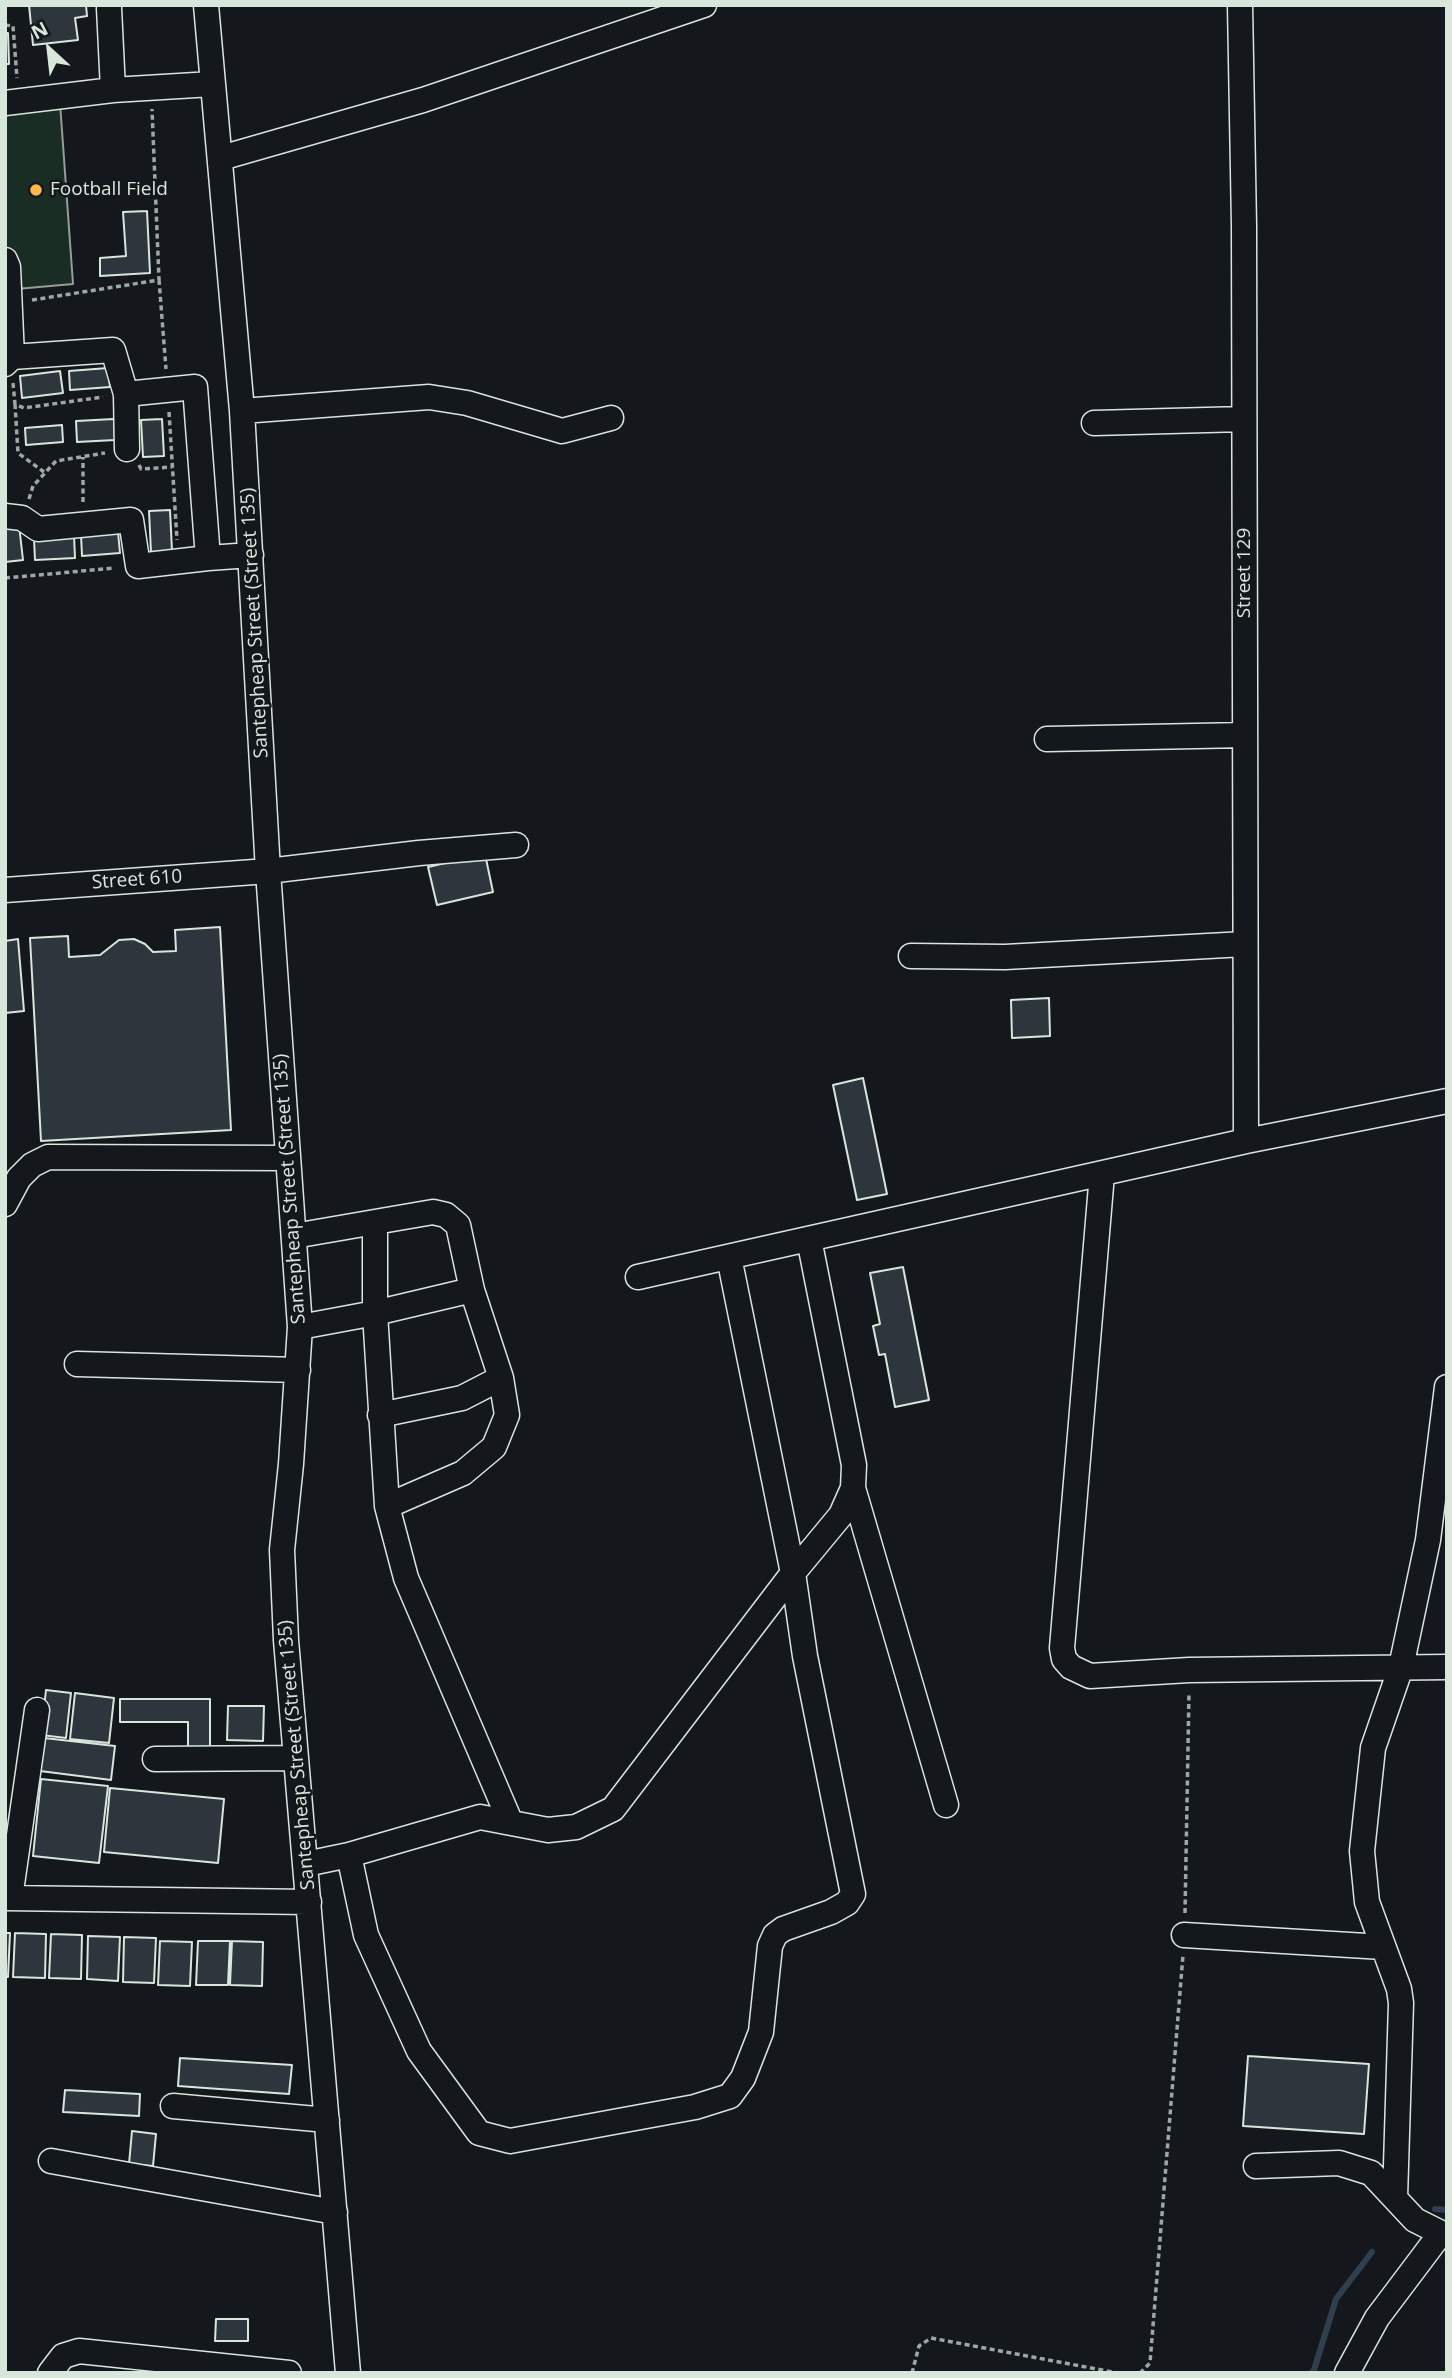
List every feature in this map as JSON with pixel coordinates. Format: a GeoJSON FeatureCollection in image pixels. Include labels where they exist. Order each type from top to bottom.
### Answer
{"type":"FeatureCollection","features":[{"type":"Feature","properties":{"kind":"street","name":"Santepheap Street (Street 135)"},"geometry":{"type":"LineString","coordinates":[[206,5],[242,411],[268,871],[300,1327],[282,1550],[286,1640],[348,2373]]}},
{"type":"Feature","properties":{"kind":"street"},"geometry":{"type":"LineString","coordinates":[[221,158],[422,100],[704,5]]}},
{"type":"Feature","properties":{"kind":"street","name":"Street 129"},"geometry":{"type":"LineString","coordinates":[[1240,5],[1244,240],[1246,1141]]}},
{"type":"Feature","properties":{"kind":"street"},"geometry":{"type":"LineString","coordinates":[[108,8],[113,90]]}},
{"type":"Feature","properties":{"kind":"street"},"geometry":{"type":"LineString","coordinates":[[12,102],[151,86],[212,84]]}},
{"type":"Feature","properties":{"kind":"street"},"geometry":{"type":"LineString","coordinates":[[5,260],[8,267],[10,303],[9,361],[113,350],[126,394],[127,449]]}},
{"type":"Feature","properties":{"kind":"street"},"geometry":{"type":"LineString","coordinates":[[126,394],[195,387],[208,558]]}},
{"type":"Feature","properties":{"kind":"street"},"geometry":{"type":"LineString","coordinates":[[242,411],[429,397],[467,403],[562,431],[611,418]]}},
{"type":"Feature","properties":{"kind":"street"},"geometry":{"type":"LineString","coordinates":[[1094,423],[1244,419]]}},
{"type":"Feature","properties":{"kind":"street"},"geometry":{"type":"LineString","coordinates":[[13,517],[38,529],[131,520],[138,566],[251,555]]}},
{"type":"Feature","properties":{"kind":"street"},"geometry":{"type":"LineString","coordinates":[[1047,739],[1245,735]]}},
{"type":"Feature","properties":{"kind":"street","name":"Street 610"},"geometry":{"type":"LineString","coordinates":[[5,890],[268,871],[419,853],[516,845]]}},
{"type":"Feature","properties":{"kind":"street"},"geometry":{"type":"LineString","coordinates":[[911,956],[1005,957],[1245,944]]}},
{"type":"Feature","properties":{"kind":"street"},"geometry":{"type":"LineString","coordinates":[[638,1277],[1246,1141],[1447,1101]]}},
{"type":"Feature","properties":{"kind":"street"},"geometry":{"type":"LineString","coordinates":[[5,1204],[19,1178],[32,1165],[48,1157],[288,1158]]}},
{"type":"Feature","properties":{"kind":"street"},"geometry":{"type":"LineString","coordinates":[[1102,1174],[1062,1648],[1064,1659],[1071,1667],[1090,1676],[1189,1670],[1447,1667]]}},
{"type":"Feature","properties":{"kind":"street"},"geometry":{"type":"LineString","coordinates":[[294,1236],[433,1212],[446,1215],[458,1225],[472,1290],[501,1378],[507,1415],[494,1447],[463,1472],[387,1506]]}},
{"type":"Feature","properties":{"kind":"street"},"geometry":{"type":"LineString","coordinates":[[375,1222],[375,1313],[387,1506],[406,1578],[510,1821]]}},
{"type":"Feature","properties":{"kind":"street"},"geometry":{"type":"LineString","coordinates":[[809,1239],[854,1465],[853,1488],[946,1805]]}},
{"type":"Feature","properties":{"kind":"street"},"geometry":{"type":"LineString","coordinates":[[349,1855],[366,1935],[419,2052],[479,2133],[510,2141],[695,2108],[730,2096],[743,2078],[761,2032],[770,1946],[775,1935],[783,1929],[831,1912],[847,1903],[853,1894],[804,1656],[793,1573],[729,1257]]}},
{"type":"Feature","properties":{"kind":"street"},"geometry":{"type":"LineString","coordinates":[[300,1327],[472,1290]]}},
{"type":"Feature","properties":{"kind":"street"},"geometry":{"type":"LineString","coordinates":[[77,1364],[298,1370]]}},
{"type":"Feature","properties":{"kind":"street"},"geometry":{"type":"LineString","coordinates":[[380,1415],[462,1398],[501,1378]]}},
{"type":"Feature","properties":{"kind":"street"},"geometry":{"type":"LineString","coordinates":[[1395,2198],[1401,2003],[1399,1989],[1367,1902],[1362,1851],[1373,1748],[1401,1667],[1428,1539],[1447,1388]]}},
{"type":"Feature","properties":{"kind":"street"},"geometry":{"type":"LineString","coordinates":[[306,1864],[349,1855],[480,1817],[548,1830],[576,1827],[613,1810],[793,1573],[841,1515],[853,1488]]}},
{"type":"Feature","properties":{"kind":"street"},"geometry":{"type":"LineString","coordinates":[[37,1710],[8,1898],[309,1902]]}},
{"type":"Feature","properties":{"kind":"street"},"geometry":{"type":"LineString","coordinates":[[155,1759],[296,1758]]}},
{"type":"Feature","properties":{"kind":"street"},"geometry":{"type":"LineString","coordinates":[[1184,1935],[1383,1947]]}},
{"type":"Feature","properties":{"kind":"street"},"geometry":{"type":"LineString","coordinates":[[173,2106],[327,2120]]}},
{"type":"Feature","properties":{"kind":"street"},"geometry":{"type":"LineString","coordinates":[[51,2161],[335,2212]]}},
{"type":"Feature","properties":{"kind":"street"},"geometry":{"type":"LineString","coordinates":[[1256,2166],[1339,2163],[1371,2173],[1415,2220],[1444,2234],[1377,2318],[1348,2373]]}},
{"type":"Feature","properties":{"kind":"street"},"geometry":{"type":"LineString","coordinates":[[50,2373],[63,2356],[79,2351],[183,2367],[289,2373]]}},
{"type":"Feature","properties":{"kind":"path"},"geometry":{"type":"LineString","coordinates":[[5,25],[13,26],[12,102]]}},
{"type":"Feature","properties":{"kind":"path"},"geometry":{"type":"LineString","coordinates":[[151,86],[159,280],[178,561]]}},
{"type":"Feature","properties":{"kind":"path"},"geometry":{"type":"LineString","coordinates":[[10,303],[159,280]]}},
{"type":"Feature","properties":{"kind":"path"},"geometry":{"type":"LineString","coordinates":[[9,361],[18,453],[44,472]]}},
{"type":"Feature","properties":{"kind":"path"},"geometry":{"type":"LineString","coordinates":[[15,404],[24,408],[126,394]]}},
{"type":"Feature","properties":{"kind":"path"},"geometry":{"type":"LineString","coordinates":[[13,517],[33,486],[56,461],[127,449],[141,469],[172,467]]}},
{"type":"Feature","properties":{"kind":"path"},"geometry":{"type":"LineString","coordinates":[[83,457],[83,525]]}},
{"type":"Feature","properties":{"kind":"path"},"geometry":{"type":"LineString","coordinates":[[5,578],[138,566]]}},
{"type":"Feature","properties":{"kind":"path"},"geometry":{"type":"LineString","coordinates":[[1140,2373],[1150,2363],[1184,1935],[1189,1670]]}},
{"type":"Feature","properties":{"kind":"path"},"geometry":{"type":"LineString","coordinates":[[912,2373],[919,2346],[931,2338],[1118,2373]]}},
{"type":"Feature","properties":{"kind":"green space","name":"Football Field"},"geometry":{"type":"Polygon","coordinates":[[[59,89],[73,284],[5,290],[5,95],[59,89]]]}},
{"type":"Feature","properties":{"kind":"building"},"geometry":{"type":"Polygon","coordinates":[[[29,5],[86,5],[87,16],[75,18],[78,40],[33,45],[29,5]]]}},
{"type":"Feature","properties":{"kind":"building"},"geometry":{"type":"Polygon","coordinates":[[[5,33],[8,33],[9,64],[5,64],[5,33]]]}},
{"type":"Feature","properties":{"kind":"building"},"geometry":{"type":"Polygon","coordinates":[[[147,211],[150,273],[100,276],[100,258],[126,256],[123,212],[147,211]]]}},
{"type":"Feature","properties":{"kind":"building"},"geometry":{"type":"Polygon","coordinates":[[[108,368],[110,387],[70,390],[69,371],[108,368]]]}},
{"type":"Feature","properties":{"kind":"building"},"geometry":{"type":"Polygon","coordinates":[[[60,371],[63,393],[22,398],[20,376],[60,371]]]}},
{"type":"Feature","properties":{"kind":"building"},"geometry":{"type":"Polygon","coordinates":[[[114,419],[115,440],[77,442],[76,421],[114,419]]]}},
{"type":"Feature","properties":{"kind":"building"},"geometry":{"type":"Polygon","coordinates":[[[162,419],[164,456],[143,457],[141,420],[162,419]]]}},
{"type":"Feature","properties":{"kind":"building"},"geometry":{"type":"Polygon","coordinates":[[[62,425],[63,442],[26,445],[25,428],[62,425]]]}},
{"type":"Feature","properties":{"kind":"building"},"geometry":{"type":"Polygon","coordinates":[[[170,510],[172,551],[151,552],[149,511],[170,510]]]}},
{"type":"Feature","properties":{"kind":"building"},"geometry":{"type":"Polygon","coordinates":[[[19,525],[23,560],[5,562],[5,527],[19,525]]]}},
{"type":"Feature","properties":{"kind":"building"},"geometry":{"type":"Polygon","coordinates":[[[118,532],[120,553],[82,556],[81,535],[118,532]]]}},
{"type":"Feature","properties":{"kind":"building"},"geometry":{"type":"Polygon","coordinates":[[[74,535],[75,558],[35,560],[34,539],[74,535]]]}},
{"type":"Feature","properties":{"kind":"building"},"geometry":{"type":"Polygon","coordinates":[[[485,854],[493,892],[437,905],[428,867],[485,854]]]}},
{"type":"Feature","properties":{"kind":"building"},"geometry":{"type":"Polygon","coordinates":[[[220,927],[231,1130],[41,1141],[30,938],[68,936],[69,957],[100,955],[119,940],[134,939],[153,952],[176,951],[175,930],[220,927]]]}},
{"type":"Feature","properties":{"kind":"building"},"geometry":{"type":"Polygon","coordinates":[[[18,939],[24,1011],[5,1013],[5,941],[18,939]]]}},
{"type":"Feature","properties":{"kind":"building"},"geometry":{"type":"Polygon","coordinates":[[[1049,998],[1050,1036],[1012,1038],[1011,1000],[1049,998]]]}},
{"type":"Feature","properties":{"kind":"building"},"geometry":{"type":"Polygon","coordinates":[[[863,1078],[887,1194],[857,1200],[833,1085],[863,1078]]]}},
{"type":"Feature","properties":{"kind":"building"},"geometry":{"type":"Polygon","coordinates":[[[903,1267],[929,1400],[895,1407],[885,1354],[879,1355],[873,1326],[880,1324],[870,1273],[903,1267]]]}},
{"type":"Feature","properties":{"kind":"building"},"geometry":{"type":"Polygon","coordinates":[[[46,1690],[71,1693],[66,1738],[41,1735],[46,1690]]]}},
{"type":"Feature","properties":{"kind":"building"},"geometry":{"type":"Polygon","coordinates":[[[75,1693],[114,1698],[109,1743],[70,1739],[75,1693]]]}},
{"type":"Feature","properties":{"kind":"building"},"geometry":{"type":"Polygon","coordinates":[[[120,1699],[210,1699],[210,1750],[188,1750],[188,1722],[120,1722],[120,1699]]]}},
{"type":"Feature","properties":{"kind":"building"},"geometry":{"type":"Polygon","coordinates":[[[228,1706],[264,1706],[263,1741],[227,1740],[228,1706]]]}},
{"type":"Feature","properties":{"kind":"building"},"geometry":{"type":"Polygon","coordinates":[[[44,1738],[115,1746],[111,1780],[40,1771],[44,1738]]]}},
{"type":"Feature","properties":{"kind":"building"},"geometry":{"type":"Polygon","coordinates":[[[41,1779],[108,1786],[99,1863],[33,1856],[41,1779]]]}},
{"type":"Feature","properties":{"kind":"building"},"geometry":{"type":"Polygon","coordinates":[[[110,1788],[224,1799],[218,1863],[104,1852],[110,1788]]]}},
{"type":"Feature","properties":{"kind":"building"},"geometry":{"type":"Polygon","coordinates":[[[5,1933],[10,1933],[8,1977],[5,1977],[5,1933]]]}},
{"type":"Feature","properties":{"kind":"building"},"geometry":{"type":"Polygon","coordinates":[[[15,1933],[46,1934],[45,1978],[13,1977],[15,1933]]]}},
{"type":"Feature","properties":{"kind":"building"},"geometry":{"type":"Polygon","coordinates":[[[51,1934],[82,1935],[81,1979],[49,1978],[51,1934]]]}},
{"type":"Feature","properties":{"kind":"building"},"geometry":{"type":"Polygon","coordinates":[[[88,1936],[120,1937],[118,1981],[87,1979],[88,1936]]]}},
{"type":"Feature","properties":{"kind":"building"},"geometry":{"type":"Polygon","coordinates":[[[124,1937],[156,1938],[154,1983],[123,1982],[124,1937]]]}},
{"type":"Feature","properties":{"kind":"building"},"geometry":{"type":"Polygon","coordinates":[[[160,1941],[192,1942],[190,1986],[158,1985],[160,1941]]]}},
{"type":"Feature","properties":{"kind":"building"},"geometry":{"type":"Polygon","coordinates":[[[198,1941],[230,1941],[228,1985],[196,1985],[198,1941]]]}},
{"type":"Feature","properties":{"kind":"building"},"geometry":{"type":"Polygon","coordinates":[[[232,1941],[263,1942],[262,1986],[230,1985],[232,1941]]]}},
{"type":"Feature","properties":{"kind":"building"},"geometry":{"type":"Polygon","coordinates":[[[1248,2056],[1369,2064],[1364,2134],[1243,2126],[1248,2056]]]}},
{"type":"Feature","properties":{"kind":"building"},"geometry":{"type":"Polygon","coordinates":[[[180,2058],[292,2065],[289,2094],[178,2086],[180,2058]]]}},
{"type":"Feature","properties":{"kind":"building"},"geometry":{"type":"Polygon","coordinates":[[[65,2090],[140,2094],[139,2116],[63,2112],[65,2090]]]}},
{"type":"Feature","properties":{"kind":"building"},"geometry":{"type":"Polygon","coordinates":[[[132,2131],[156,2134],[153,2166],[129,2164],[132,2131]]]}},
{"type":"Feature","properties":{"kind":"building"},"geometry":{"type":"Polygon","coordinates":[[[216,2319],[248,2319],[248,2341],[215,2341],[216,2319]]]}},
{"type":"Feature","properties":{"kind":"waterway"},"geometry":{"type":"LineString","coordinates":[[1435,2209],[1447,2210]]}},
{"type":"Feature","properties":{"kind":"waterway"},"geometry":{"type":"LineString","coordinates":[[1311,2373],[1336,2299],[1372,2252]]}},
{"type":"Feature","properties":{"kind":"place","name":"Football Field"},"geometry":{"type":"Point","coordinates":[36,190]}}]}
